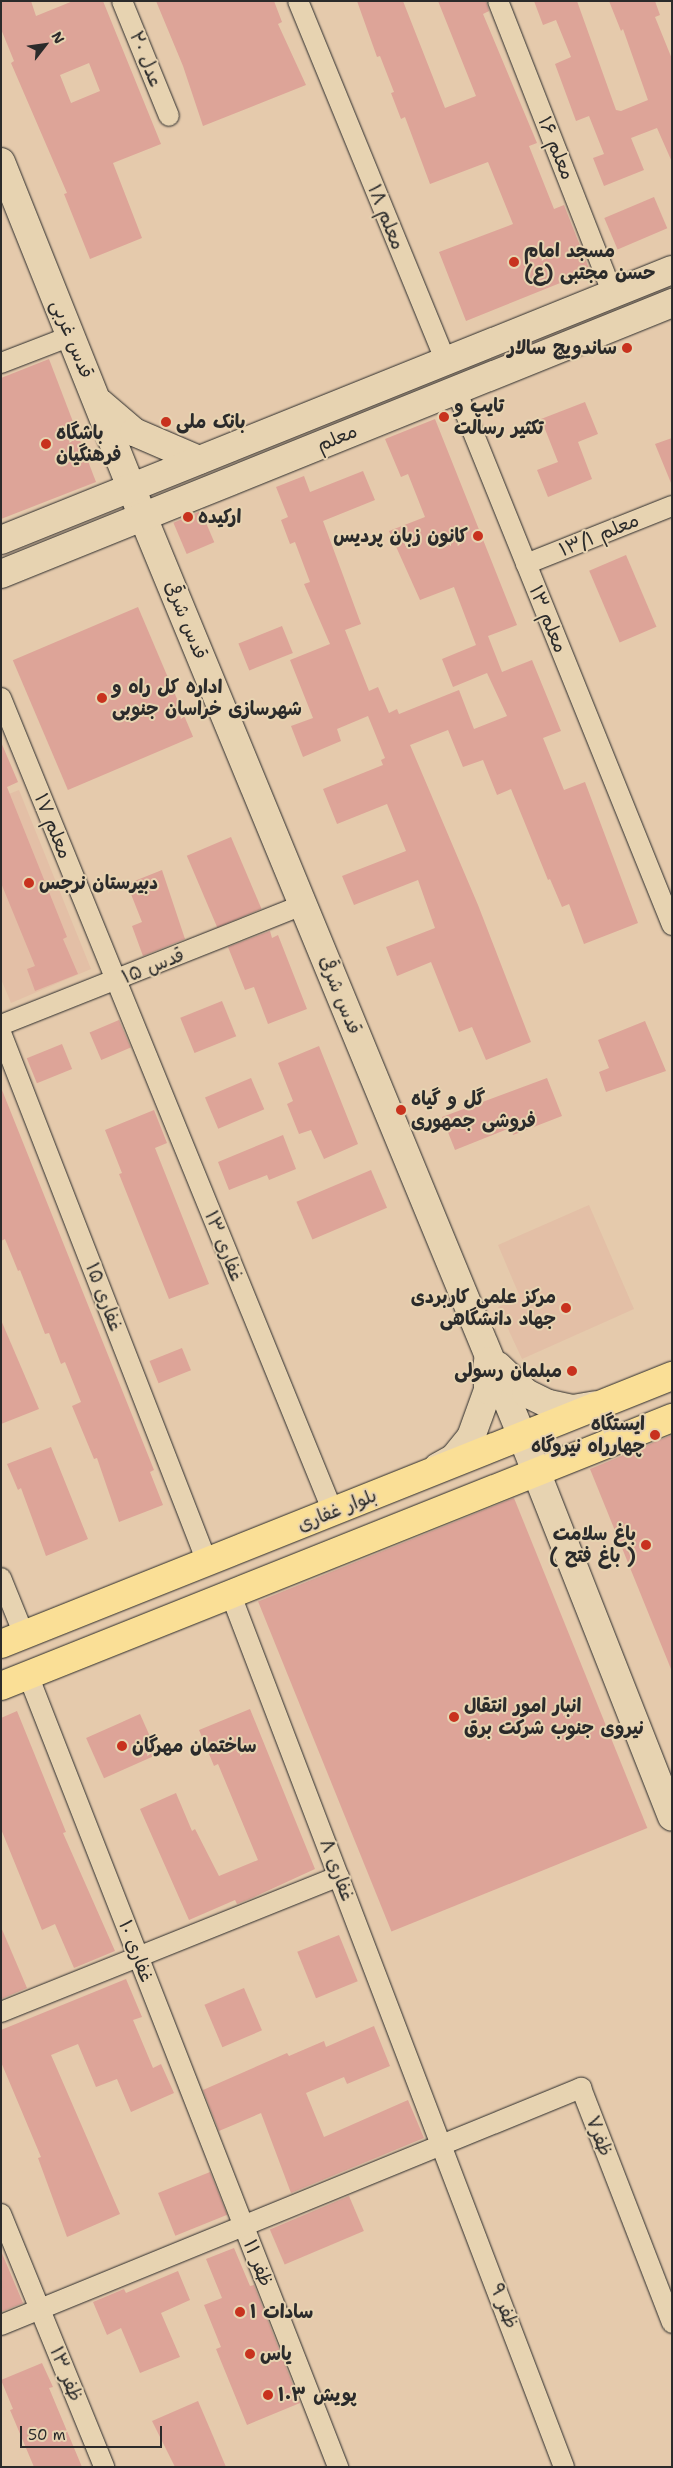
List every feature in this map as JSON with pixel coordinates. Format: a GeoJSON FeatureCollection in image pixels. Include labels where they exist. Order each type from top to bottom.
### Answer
{"type":"FeatureCollection","features":[{"type":"Feature","properties":{"kind":"main road","name":"بلوار غفاری"},"geometry":{"type":"LineString","coordinates":[[13,1639],[672,1376]]}},
{"type":"Feature","properties":{"kind":"main road","name":"بلوار غفاری"},"geometry":{"type":"LineString","coordinates":[[1,1686],[672,1418]]}},
{"type":"Feature","properties":{"kind":"street","name":"عدل ۲۰"},"geometry":{"type":"LineString","coordinates":[[122,1],[169,116]]}},
{"type":"Feature","properties":{"kind":"street","name":"معلم ۱۸"},"geometry":{"type":"LineString","coordinates":[[298,1],[446,361]]}},
{"type":"Feature","properties":{"kind":"street","name":"معلم ۱۶‌"},"geometry":{"type":"LineString","coordinates":[[498,2],[613,294]]}},
{"type":"Feature","properties":{"kind":"street","name":"قدس غربی"},"geometry":{"type":"LineString","coordinates":[[1,162],[143,517]]}},
{"type":"Feature","properties":{"kind":"street","name":"معلم"},"geometry":{"type":"LineString","coordinates":[[1,540],[672,270]]}},
{"type":"Feature","properties":{"kind":"street","name":"معلم"},"geometry":{"type":"LineString","coordinates":[[1,574],[672,302]]}},
{"type":"Feature","properties":{"kind":"street"},"geometry":{"type":"LineString","coordinates":[[1,363],[71,336]]}},
{"type":"Feature","properties":{"kind":"street","name":"معلم ۱۳"},"geometry":{"type":"LineString","coordinates":[[456,390],[672,925]]}},
{"type":"Feature","properties":{"kind":"street"},"geometry":{"type":"LineString","coordinates":[[97,400],[134,432],[200,460]]}},
{"type":"Feature","properties":{"kind":"street","name":"معلم ۱۳/۱"},"geometry":{"type":"LineString","coordinates":[[526,564],[672,506]]}},
{"type":"Feature","properties":{"kind":"street","name":"قدس شرقی"},"geometry":{"type":"LineString","coordinates":[[143,517],[522,1436],[672,1817]]}},
{"type":"Feature","properties":{"kind":"street","name":"معلم ۱۷"},"geometry":{"type":"LineString","coordinates":[[1,698],[116,981]]}},
{"type":"Feature","properties":{"kind":"street","name":"قدس ۱۵"},"geometry":{"type":"LineString","coordinates":[[1,1025],[116,981],[303,905]]}},
{"type":"Feature","properties":{"kind":"street","name":"غفاری ۱۳"},"geometry":{"type":"LineString","coordinates":[[116,981],[332,1512]]}},
{"type":"Feature","properties":{"kind":"street","name":"غفاری ۱۵"},"geometry":{"type":"LineString","coordinates":[[1,1033],[207,1562]]}},
{"type":"Feature","properties":{"kind":"street"},"geometry":{"type":"LineString","coordinates":[[485,1348],[505,1376],[526,1393],[549,1404],[572,1409],[599,1405]]}},
{"type":"Feature","properties":{"kind":"street"},"geometry":{"type":"LineString","coordinates":[[428,1474],[454,1458],[470,1437],[480,1417],[490,1373],[485,1348]]}},
{"type":"Feature","properties":{"kind":"street"},"geometry":{"type":"LineString","coordinates":[[1,1578],[13,1639]]}},
{"type":"Feature","properties":{"kind":"street","name":"غفاری ۸"},"geometry":{"type":"LineString","coordinates":[[231,1595],[444,2146]]}},
{"type":"Feature","properties":{"kind":"street","name":"غفاری ۱۰"},"geometry":{"type":"LineString","coordinates":[[28,1675],[244,2227]]}},
{"type":"Feature","properties":{"kind":"street"},"geometry":{"type":"LineString","coordinates":[[1,2012],[339,1876]]}},
{"type":"Feature","properties":{"kind":"street","name":"ظفر۷"},"geometry":{"type":"LineString","coordinates":[[444,2146],[581,2088],[672,2322]]}},
{"type":"Feature","properties":{"kind":"street"},"geometry":{"type":"LineString","coordinates":[[1,2325],[444,2146]]}},
{"type":"Feature","properties":{"kind":"street","name":"ظفر ۹"},"geometry":{"type":"LineString","coordinates":[[444,2146],[564,2467]]}},
{"type":"Feature","properties":{"kind":"street","name":"ظفر ۱۳"},"geometry":{"type":"LineString","coordinates":[[1,2214],[104,2467]]}},
{"type":"Feature","properties":{"kind":"street","name":"ظفر ۱۱"},"geometry":{"type":"LineString","coordinates":[[244,2227],[338,2467]]}},
{"type":"Feature","properties":{"kind":"shaded area","name":"دبیرستان نرجس"},"geometry":{"type":"Polygon","coordinates":[[[19,790],[91,969],[11,1003],[1,979],[1,797],[19,790]]]}},
{"type":"Feature","properties":{"kind":"shaded area"},"geometry":{"type":"Polygon","coordinates":[[[589,1205],[634,1309],[522,1359],[498,1307],[520,1297],[498,1245],[589,1205]]]}},
{"type":"Feature","properties":{"kind":"building"},"geometry":{"type":"Polygon","coordinates":[[[1,1],[31,1],[36,16],[73,1],[103,1],[161,144],[113,163],[142,238],[90,259],[64,194],[67,193],[11,63],[14,61],[1,29],[1,1]],[[89,63],[60,75],[71,103],[100,91],[89,63]]]}},
{"type":"Feature","properties":{"kind":"building"},"geometry":{"type":"Polygon","coordinates":[[[156,1],[274,1],[282,22],[278,24],[306,85],[203,126],[183,66],[156,1]]]}},
{"type":"Feature","properties":{"kind":"building"},"geometry":{"type":"Polygon","coordinates":[[[357,1],[403,1],[445,108],[476,96],[438,1],[486,1],[489,11],[483,14],[537,143],[529,146],[554,209],[564,205],[590,271],[466,321],[439,252],[513,224],[488,162],[430,184],[405,117],[401,119],[391,93],[394,92],[380,56],[377,57],[357,1]]]}},
{"type":"Feature","properties":{"kind":"building"},"geometry":{"type":"Polygon","coordinates":[[[534,1],[577,1],[616,110],[621,111],[648,100],[623,29],[621,31],[609,1],[655,1],[660,15],[655,17],[672,59],[672,162],[657,128],[631,138],[644,170],[604,186],[593,158],[604,154],[589,116],[576,121],[555,64],[571,57],[556,20],[543,25],[534,1]]]}},
{"type":"Feature","properties":{"kind":"building"},"geometry":{"type":"Polygon","coordinates":[[[654,197],[667,228],[618,249],[604,218],[654,197]]]}},
{"type":"Feature","properties":{"kind":"building"},"geometry":{"type":"Polygon","coordinates":[[[49,359],[96,482],[1,519],[1,378],[49,359]]]}},
{"type":"Feature","properties":{"kind":"building"},"geometry":{"type":"Polygon","coordinates":[[[585,402],[598,434],[578,442],[592,479],[548,497],[537,470],[558,462],[541,419],[585,402]]]}},
{"type":"Feature","properties":{"kind":"building"},"geometry":{"type":"Polygon","coordinates":[[[435,419],[517,625],[488,636],[502,672],[532,660],[561,731],[543,738],[564,790],[585,782],[638,923],[584,944],[569,904],[562,907],[550,879],[548,880],[511,789],[497,795],[483,760],[463,767],[448,730],[410,745],[478,905],[531,1042],[486,1060],[472,1027],[459,1032],[431,962],[397,976],[386,947],[435,928],[418,880],[354,905],[342,876],[406,851],[387,804],[337,824],[323,789],[383,765],[381,760],[385,758],[368,716],[337,729],[341,741],[303,757],[291,726],[313,718],[290,660],[330,644],[304,584],[310,582],[295,542],[290,544],[281,520],[288,517],[276,487],[304,476],[310,492],[363,471],[375,500],[323,521],[361,624],[345,630],[369,691],[378,687],[389,713],[397,709],[399,714],[459,690],[474,729],[507,716],[487,673],[453,687],[442,659],[476,645],[454,587],[420,600],[389,531],[425,517],[408,474],[401,477],[385,439],[435,419]]]}},
{"type":"Feature","properties":{"kind":"building"},"geometry":{"type":"Polygon","coordinates":[[[672,438],[672,483],[671,483],[655,444],[672,438]]]}},
{"type":"Feature","properties":{"kind":"building"},"geometry":{"type":"Polygon","coordinates":[[[201,511],[214,542],[187,554],[173,523],[201,511]]]}},
{"type":"Feature","properties":{"kind":"building"},"geometry":{"type":"Polygon","coordinates":[[[626,555],[656,627],[620,642],[589,571],[626,555]]]}},
{"type":"Feature","properties":{"kind":"building","name":"اداره کل راه و شهرسازی خراسان جنوبی"},"geometry":{"type":"Polygon","coordinates":[[[138,607],[193,737],[68,790],[13,660],[138,607]]]}},
{"type":"Feature","properties":{"kind":"building"},"geometry":{"type":"Polygon","coordinates":[[[282,626],[293,653],[249,670],[238,644],[282,626]]]}},
{"type":"Feature","properties":{"kind":"building"},"geometry":{"type":"Polygon","coordinates":[[[1,742],[18,782],[7,787],[67,937],[63,939],[78,974],[35,991],[27,969],[35,966],[1,883],[1,742]]]}},
{"type":"Feature","properties":{"kind":"building"},"geometry":{"type":"Polygon","coordinates":[[[231,837],[261,909],[217,928],[187,856],[231,837]]]}},
{"type":"Feature","properties":{"kind":"building"},"geometry":{"type":"Polygon","coordinates":[[[162,870],[185,939],[143,956],[132,926],[142,922],[127,884],[162,870]]]}},
{"type":"Feature","properties":{"kind":"building"},"geometry":{"type":"Polygon","coordinates":[[[270,931],[272,938],[278,935],[307,1009],[268,1024],[254,987],[245,990],[228,947],[270,931]]]}},
{"type":"Feature","properties":{"kind":"building"},"geometry":{"type":"Polygon","coordinates":[[[222,1001],[236,1036],[195,1053],[180,1018],[222,1001]]]}},
{"type":"Feature","properties":{"kind":"building"},"geometry":{"type":"Polygon","coordinates":[[[119,1020],[131,1048],[101,1060],[90,1033],[119,1020]]]}},
{"type":"Feature","properties":{"kind":"building"},"geometry":{"type":"Polygon","coordinates":[[[645,1021],[666,1071],[606,1092],[599,1072],[609,1068],[598,1040],[645,1021]]]}},
{"type":"Feature","properties":{"kind":"building"},"geometry":{"type":"Polygon","coordinates":[[[62,1044],[72,1069],[37,1083],[27,1058],[62,1044]]]}},
{"type":"Feature","properties":{"kind":"building"},"geometry":{"type":"Polygon","coordinates":[[[319,1046],[358,1144],[324,1159],[311,1130],[299,1134],[287,1104],[293,1101],[278,1063],[319,1046]]]}},
{"type":"Feature","properties":{"kind":"building"},"geometry":{"type":"Polygon","coordinates":[[[251,1078],[264,1109],[218,1129],[205,1098],[251,1078]]]}},
{"type":"Feature","properties":{"kind":"building"},"geometry":{"type":"Polygon","coordinates":[[[547,1078],[562,1116],[513,1135],[510,1128],[455,1150],[442,1117],[547,1078]]]}},
{"type":"Feature","properties":{"kind":"building"},"geometry":{"type":"Polygon","coordinates":[[[2,1090],[154,1470],[150,1472],[163,1505],[119,1522],[97,1458],[94,1459],[72,1406],[81,1402],[65,1362],[61,1364],[49,1333],[45,1334],[20,1270],[18,1271],[5,1239],[1,1241],[2,1090]]]}},
{"type":"Feature","properties":{"kind":"building"},"geometry":{"type":"Polygon","coordinates":[[[154,1110],[167,1143],[155,1148],[209,1284],[169,1299],[119,1174],[122,1173],[105,1130],[154,1110]]]}},
{"type":"Feature","properties":{"kind":"building"},"geometry":{"type":"Polygon","coordinates":[[[283,1135],[296,1169],[269,1180],[267,1175],[229,1190],[218,1162],[283,1135]]]}},
{"type":"Feature","properties":{"kind":"building"},"geometry":{"type":"Polygon","coordinates":[[[371,1170],[387,1208],[312,1239],[296,1202],[371,1170]]]}},
{"type":"Feature","properties":{"kind":"building"},"geometry":{"type":"Polygon","coordinates":[[[1,1320],[39,1409],[1,1424],[1,1320]]]}},
{"type":"Feature","properties":{"kind":"building"},"geometry":{"type":"Polygon","coordinates":[[[182,1348],[191,1370],[159,1383],[150,1361],[182,1348]]]}},
{"type":"Feature","properties":{"kind":"building","name":"باغ سلامت ( باغ فتح )"},"geometry":{"type":"Polygon","coordinates":[[[672,1435],[672,1669],[671,1669],[590,1469],[672,1435]]]}},
{"type":"Feature","properties":{"kind":"building"},"geometry":{"type":"Polygon","coordinates":[[[51,1447],[88,1539],[46,1556],[21,1488],[18,1490],[7,1464],[51,1447]]]}},
{"type":"Feature","properties":{"kind":"building","name":"انبار امور انتقال نیروی جنوب شرکت برق"},"geometry":{"type":"Polygon","coordinates":[[[514,1498],[647,1828],[391,1931],[258,1601],[514,1498]]]}},
{"type":"Feature","properties":{"kind":"building"},"geometry":{"type":"Polygon","coordinates":[[[250,1709],[315,1869],[252,1898],[237,1904],[235,1900],[189,1920],[140,1809],[176,1793],[192,1831],[195,1829],[219,1876],[258,1860],[218,1764],[214,1766],[199,1730],[250,1709]]]}},
{"type":"Feature","properties":{"kind":"building"},"geometry":{"type":"Polygon","coordinates":[[[17,1711],[66,1832],[63,1833],[115,1951],[74,1968],[55,1924],[42,1930],[1,1829],[1,1718],[17,1711]]]}},
{"type":"Feature","properties":{"kind":"building","name":"ساختمان مهرگان"},"geometry":{"type":"Polygon","coordinates":[[[140,1714],[158,1754],[104,1778],[86,1738],[140,1714]]]}},
{"type":"Feature","properties":{"kind":"building"},"geometry":{"type":"Polygon","coordinates":[[[1,1927],[27,1988],[1,1999],[1,1927]]]}},
{"type":"Feature","properties":{"kind":"building"},"geometry":{"type":"Polygon","coordinates":[[[339,1935],[358,1981],[316,1998],[297,1952],[339,1935]]]}},
{"type":"Feature","properties":{"kind":"building"},"geometry":{"type":"Polygon","coordinates":[[[126,1979],[142,2017],[133,2020],[153,2068],[161,2064],[174,2093],[131,2112],[117,2079],[96,2087],[78,2044],[51,2055],[120,2214],[67,2237],[38,2158],[41,2157],[1,2062],[1,2030],[126,1979]]]}},
{"type":"Feature","properties":{"kind":"building"},"geometry":{"type":"Polygon","coordinates":[[[244,1988],[262,2030],[222,2047],[204,2005],[244,1988]]]}},
{"type":"Feature","properties":{"kind":"building"},"geometry":{"type":"Polygon","coordinates":[[[374,2026],[390,2066],[347,2084],[344,2077],[306,2093],[324,2137],[408,2100],[424,2138],[291,2193],[261,2113],[219,2131],[203,2090],[287,2053],[289,2056],[324,2041],[326,2047],[374,2026]]]}},
{"type":"Feature","properties":{"kind":"building"},"geometry":{"type":"Polygon","coordinates":[[[210,2172],[227,2215],[175,2236],[158,2193],[210,2172]]]}},
{"type":"Feature","properties":{"kind":"building"},"geometry":{"type":"Polygon","coordinates":[[[349,2196],[364,2231],[285,2265],[270,2230],[349,2196]]]}},
{"type":"Feature","properties":{"kind":"building"},"geometry":{"type":"Polygon","coordinates":[[[234,2248],[250,2286],[254,2285],[300,2403],[247,2425],[216,2349],[221,2347],[204,2305],[222,2298],[206,2259],[234,2248]]]}},
{"type":"Feature","properties":{"kind":"building"},"geometry":{"type":"Polygon","coordinates":[[[1,2251],[23,2303],[1,2312],[1,2251]]]}},
{"type":"Feature","properties":{"kind":"building"},"geometry":{"type":"Polygon","coordinates":[[[178,2271],[190,2300],[161,2313],[180,2357],[140,2373],[121,2328],[107,2335],[93,2302],[124,2289],[126,2293],[178,2271]]]}},
{"type":"Feature","properties":{"kind":"building"},"geometry":{"type":"Polygon","coordinates":[[[42,2363],[53,2387],[49,2388],[82,2467],[34,2467],[10,2410],[13,2409],[1,2380],[42,2363]]]}},
{"type":"Feature","properties":{"kind":"building"},"geometry":{"type":"Polygon","coordinates":[[[198,2401],[226,2467],[175,2467],[152,2421],[198,2401]]]}},
{"type":"Feature","properties":{"kind":"place","name":"مسجد امام حسن مجتبی (ع)"},"geometry":{"type":"Point","coordinates":[514,262]}},
{"type":"Feature","properties":{"kind":"place","name":"ساندویچ سالار"},"geometry":{"type":"Point","coordinates":[627,348]}},
{"type":"Feature","properties":{"kind":"place","name":"تایپ و تکثیر رسالت"},"geometry":{"type":"Point","coordinates":[444,417]}},
{"type":"Feature","properties":{"kind":"place","name":"بانک ملی"},"geometry":{"type":"Point","coordinates":[166,422]}},
{"type":"Feature","properties":{"kind":"place","name":"باشگاه فرهنگیان"},"geometry":{"type":"Point","coordinates":[46,444]}},
{"type":"Feature","properties":{"kind":"place","name":"ارکیده"},"geometry":{"type":"Point","coordinates":[188,517]}},
{"type":"Feature","properties":{"kind":"place","name":"کانون زبان پردیس"},"geometry":{"type":"Point","coordinates":[478,536]}},
{"type":"Feature","properties":{"kind":"place","name":"اداره کل راه و شهرسازی خراسان جنوبی"},"geometry":{"type":"Point","coordinates":[102,698]}},
{"type":"Feature","properties":{"kind":"place","name":"دبیرستان نرجس"},"geometry":{"type":"Point","coordinates":[29,883]}},
{"type":"Feature","properties":{"kind":"place","name":"گل و گیاه فروشی جمهوری"},"geometry":{"type":"Point","coordinates":[401,1110]}},
{"type":"Feature","properties":{"kind":"place","name":"مرکز علمی کاربردی جهاد دانشگاهی"},"geometry":{"type":"Point","coordinates":[566,1308]}},
{"type":"Feature","properties":{"kind":"place","name":"مبلمان رسولی"},"geometry":{"type":"Point","coordinates":[572,1371]}},
{"type":"Feature","properties":{"kind":"place","name":"ایستگاه چهارراه نیروگاه"},"geometry":{"type":"Point","coordinates":[655,1435]}},
{"type":"Feature","properties":{"kind":"place","name":"باغ سلامت ( باغ فتح )"},"geometry":{"type":"Point","coordinates":[646,1545]}},
{"type":"Feature","properties":{"kind":"place","name":"انبار امور انتقال نیروی جنوب شرکت برق"},"geometry":{"type":"Point","coordinates":[454,1717]}},
{"type":"Feature","properties":{"kind":"place","name":"ساختمان مهرگان"},"geometry":{"type":"Point","coordinates":[122,1746]}},
{"type":"Feature","properties":{"kind":"place","name":"سادات ۱"},"geometry":{"type":"Point","coordinates":[240,2312]}},
{"type":"Feature","properties":{"kind":"place","name":"یاس"},"geometry":{"type":"Point","coordinates":[250,2354]}},
{"type":"Feature","properties":{"kind":"place","name":"پویش ۱۰۳"},"geometry":{"type":"Point","coordinates":[268,2395]}}]}
